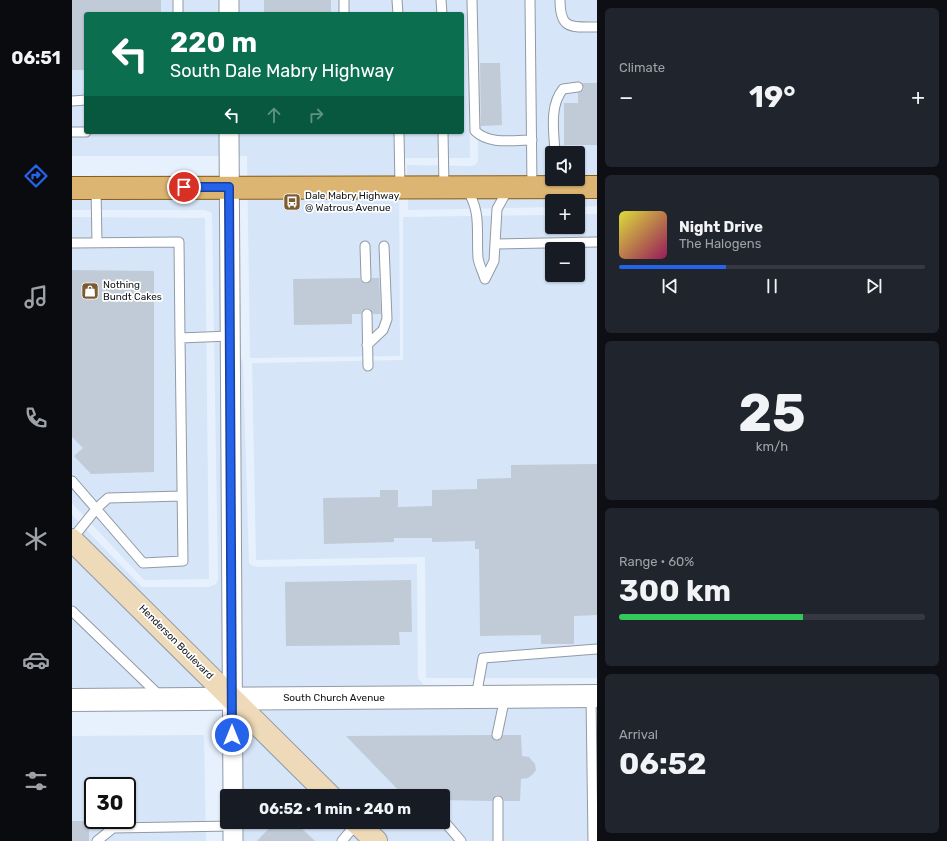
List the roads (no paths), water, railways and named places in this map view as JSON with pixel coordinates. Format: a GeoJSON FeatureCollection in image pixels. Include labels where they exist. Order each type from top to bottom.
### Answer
{"type":"FeatureCollection","features":[{"type":"Feature","properties":{"kind":"main road"},"geometry":{"type":"LineString","coordinates":[[72,188],[509,188],[545,185]]}},
{"type":"Feature","properties":{"kind":"main road"},"geometry":{"type":"LineString","coordinates":[[585,186],[597,187]]}},
{"type":"Feature","properties":{"kind":"main road","name":"Henderson Boulevard"},"geometry":{"type":"LineString","coordinates":[[72,540],[323,789]]}},
{"type":"Feature","properties":{"kind":"main road"},"geometry":{"type":"LineString","coordinates":[[364,829],[376,841]]}},
{"type":"Feature","properties":{"kind":"street"},"geometry":{"type":"LineString","coordinates":[[229,0],[229,12]]}},
{"type":"Feature","properties":{"kind":"street"},"geometry":{"type":"LineString","coordinates":[[229,134],[233,789]]}},
{"type":"Feature","properties":{"kind":"street","name":"South Church Avenue"},"geometry":{"type":"LineString","coordinates":[[72,700],[594,696]]}},
{"type":"Feature","properties":{"kind":"lane"},"geometry":{"type":"LineString","coordinates":[[178,0],[178,12]]}},
{"type":"Feature","properties":{"kind":"lane"},"geometry":{"type":"LineString","coordinates":[[344,0],[344,12]]}},
{"type":"Feature","properties":{"kind":"lane"},"geometry":{"type":"LineString","coordinates":[[397,0],[398,12]]}},
{"type":"Feature","properties":{"kind":"lane"},"geometry":{"type":"LineString","coordinates":[[441,0],[442,12]]}},
{"type":"Feature","properties":{"kind":"lane"},"geometry":{"type":"LineString","coordinates":[[472,0],[473,121],[475,131],[481,137],[489,140],[532,140]]}},
{"type":"Feature","properties":{"kind":"lane"},"geometry":{"type":"LineString","coordinates":[[530,0],[532,187]]}},
{"type":"Feature","properties":{"kind":"lane"},"geometry":{"type":"LineString","coordinates":[[560,0],[560,14],[564,22],[572,27],[597,27]]}},
{"type":"Feature","properties":{"kind":"lane"},"geometry":{"type":"LineString","coordinates":[[555,146],[554,109],[557,96],[563,89],[578,87]]}},
{"type":"Feature","properties":{"kind":"lane"},"geometry":{"type":"LineString","coordinates":[[72,101],[84,100]]}},
{"type":"Feature","properties":{"kind":"lane"},"geometry":{"type":"LineString","coordinates":[[72,132],[84,132]]}},
{"type":"Feature","properties":{"kind":"lane"},"geometry":{"type":"LineString","coordinates":[[399,134],[400,188]]}},
{"type":"Feature","properties":{"kind":"lane"},"geometry":{"type":"LineString","coordinates":[[443,134],[444,188]]}},
{"type":"Feature","properties":{"kind":"lane"},"geometry":{"type":"LineString","coordinates":[[96,188],[97,243]]}},
{"type":"Feature","properties":{"kind":"lane"},"geometry":{"type":"LineString","coordinates":[[466,188],[477,210],[478,259],[485,279],[494,261],[497,209],[509,188]]}},
{"type":"Feature","properties":{"kind":"lane"},"geometry":{"type":"LineString","coordinates":[[72,243],[179,242],[183,561],[143,563],[97,508],[72,481]]}},
{"type":"Feature","properties":{"kind":"lane"},"geometry":{"type":"LineString","coordinates":[[495,244],[597,242]]}},
{"type":"Feature","properties":{"kind":"lane"},"geometry":{"type":"LineString","coordinates":[[365,246],[366,278]]}},
{"type":"Feature","properties":{"kind":"lane"},"geometry":{"type":"LineString","coordinates":[[367,345],[383,330],[387,319],[384,246]]}},
{"type":"Feature","properties":{"kind":"lane"},"geometry":{"type":"LineString","coordinates":[[366,314],[368,366]]}},
{"type":"Feature","properties":{"kind":"lane"},"geometry":{"type":"LineString","coordinates":[[180,338],[230,336]]}},
{"type":"Feature","properties":{"kind":"lane"},"geometry":{"type":"LineString","coordinates":[[72,540],[97,508],[108,498],[182,496]]}},
{"type":"Feature","properties":{"kind":"lane"},"geometry":{"type":"LineString","coordinates":[[72,611],[162,699]]}},
{"type":"Feature","properties":{"kind":"lane"},"geometry":{"type":"LineString","coordinates":[[476,697],[483,658],[597,649]]}},
{"type":"Feature","properties":{"kind":"lane"},"geometry":{"type":"LineString","coordinates":[[497,735],[505,696]]}},
{"type":"Feature","properties":{"kind":"lane"},"geometry":{"type":"LineString","coordinates":[[593,841],[594,696]]}},
{"type":"Feature","properties":{"kind":"lane"},"geometry":{"type":"LineString","coordinates":[[498,801],[498,841]]}},
{"type":"Feature","properties":{"kind":"lane"},"geometry":{"type":"LineString","coordinates":[[97,840],[113,828],[233,830]]}},
{"type":"Feature","properties":{"kind":"lane"},"geometry":{"type":"LineString","coordinates":[[450,828],[461,841]]}},
{"type":"Feature","properties":{"kind":"lane"},"geometry":{"type":"LineString","coordinates":[[342,841],[351,829]]}},
{"type":"Feature","properties":{"kind":"place","name":"Dale Mabry Highway @ Watrous Avenue"},"geometry":{"type":"Point","coordinates":[292,202]}},
{"type":"Feature","properties":{"kind":"place","name":"Nothing Bundt Cakes"},"geometry":{"type":"Point","coordinates":[90,291]}}]}
